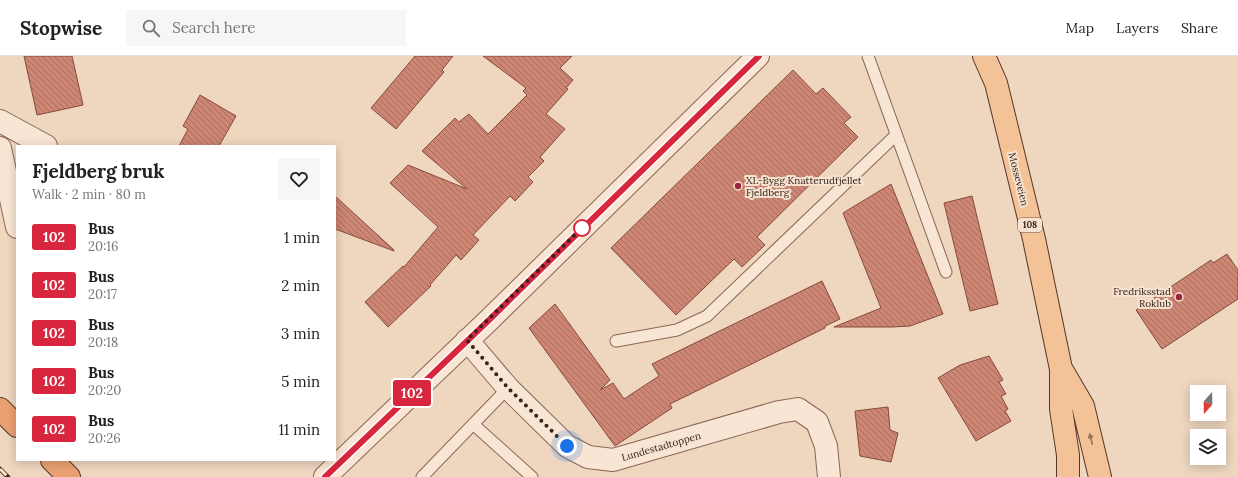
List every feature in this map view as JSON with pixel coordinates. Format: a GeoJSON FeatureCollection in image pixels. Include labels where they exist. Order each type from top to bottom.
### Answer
{"type":"FeatureCollection","features":[{"type":"Feature","properties":{"kind":"highway"},"geometry":{"type":"LineString","coordinates":[[0,409],[16,425]]}},
{"type":"Feature","properties":{"kind":"highway"},"geometry":{"type":"LineString","coordinates":[[53,461],[69,477]]}},
{"type":"Feature","properties":{"kind":"main road","name":"Mosseveien"},"geometry":{"type":"LineString","coordinates":[[984,56],[996,82],[1034,239],[1061,369],[1061,409],[1068,455],[1068,477]]}},
{"type":"Feature","properties":{"kind":"main road","name":"Mosseveien"},"geometry":{"type":"LineString","coordinates":[[996,82],[1000,56]]}},
{"type":"Feature","properties":{"kind":"main road","name":"Mosseveien"},"geometry":{"type":"LineString","coordinates":[[1061,369],[1083,406],[1100,477]]}},
{"type":"Feature","properties":{"kind":"street"},"geometry":{"type":"LineString","coordinates":[[325,477],[758,56]]}},
{"type":"Feature","properties":{"kind":"street"},"geometry":{"type":"LineString","coordinates":[[0,121],[44,145]]}},
{"type":"Feature","properties":{"kind":"street"},"geometry":{"type":"LineString","coordinates":[[6,154],[16,220]]}},
{"type":"Feature","properties":{"kind":"street","name":"Lundestadtoppen"},"geometry":{"type":"LineString","coordinates":[[467,340],[508,388],[567,446],[588,457],[613,460],[779,412],[798,409],[817,422],[826,446],[829,477]]}},
{"type":"Feature","properties":{"kind":"lane"},"geometry":{"type":"LineString","coordinates":[[868,56],[946,272]]}},
{"type":"Feature","properties":{"kind":"lane"},"geometry":{"type":"LineString","coordinates":[[616,341],[677,330],[707,316],[896,135]]}},
{"type":"Feature","properties":{"kind":"lane"},"geometry":{"type":"LineString","coordinates":[[422,477],[508,388]]}},
{"type":"Feature","properties":{"kind":"lane"},"geometry":{"type":"LineString","coordinates":[[473,424],[532,477]]}},
{"type":"Feature","properties":{"kind":"building"},"geometry":{"type":"Polygon","coordinates":[[[24,56],[72,56],[83,105],[37,115],[24,56]]]}},
{"type":"Feature","properties":{"kind":"building"},"geometry":{"type":"Polygon","coordinates":[[[415,56],[453,56],[442,70],[444,72],[396,129],[371,108],[415,56]]]}},
{"type":"Feature","properties":{"kind":"building"},"geometry":{"type":"Polygon","coordinates":[[[483,56],[572,56],[560,68],[573,80],[566,88],[568,89],[546,114],[565,129],[540,157],[544,161],[528,177],[533,182],[515,201],[510,196],[473,235],[479,240],[461,260],[456,255],[430,285],[431,286],[388,327],[365,302],[403,266],[404,267],[438,227],[390,183],[408,165],[467,189],[422,151],[455,118],[459,122],[469,114],[488,134],[527,95],[523,91],[526,88],[483,56]]]}},
{"type":"Feature","properties":{"kind":"building"},"geometry":{"type":"Polygon","coordinates":[[[793,70],[816,94],[823,88],[851,117],[844,123],[858,137],[757,237],[765,245],[742,267],[734,259],[676,315],[611,248],[793,70]]]}},
{"type":"Feature","properties":{"kind":"building"},"geometry":{"type":"Polygon","coordinates":[[[200,95],[236,116],[220,145],[180,145],[188,129],[183,126],[200,95]]]}},
{"type":"Feature","properties":{"kind":"building"},"geometry":{"type":"Polygon","coordinates":[[[891,184],[943,314],[910,326],[834,327],[881,308],[843,213],[891,184]]]}},
{"type":"Feature","properties":{"kind":"building"},"geometry":{"type":"Polygon","coordinates":[[[972,196],[998,304],[970,311],[944,203],[972,196]]]}},
{"type":"Feature","properties":{"kind":"building"},"geometry":{"type":"Polygon","coordinates":[[[336,197],[394,250],[336,229],[336,197]]]}},
{"type":"Feature","properties":{"kind":"building"},"geometry":{"type":"Polygon","coordinates":[[[1227,254],[1238,270],[1238,299],[1162,349],[1136,310],[1211,260],[1213,263],[1227,254]]]}},
{"type":"Feature","properties":{"kind":"building"},"geometry":{"type":"Polygon","coordinates":[[[822,281],[840,319],[825,326],[825,328],[670,404],[672,408],[615,446],[529,328],[555,304],[610,380],[600,390],[613,383],[624,399],[659,376],[652,364],[822,281]]]}},
{"type":"Feature","properties":{"kind":"building"},"geometry":{"type":"Polygon","coordinates":[[[989,356],[1003,380],[999,382],[1006,394],[1001,396],[1008,409],[1005,411],[1011,421],[976,441],[938,378],[960,365],[989,356]]]}},
{"type":"Feature","properties":{"kind":"building"},"geometry":{"type":"Polygon","coordinates":[[[888,407],[890,430],[898,433],[891,462],[860,456],[855,411],[888,407]]]}},
{"type":"Feature","properties":{"kind":"railway"},"geometry":{"type":"LineString","coordinates":[[0,469],[8,477]]}},
{"type":"Feature","properties":{"kind":"bus line","name":"102"},"geometry":{"type":"LineString","coordinates":[[325,477],[489,320],[759,56]]}},
{"type":"Feature","properties":{"kind":"place","name":"XL-Bygg Knatterudfjellet Fjeldberg"},"geometry":{"type":"Point","coordinates":[738,186]}},
{"type":"Feature","properties":{"kind":"place","name":"Fredriksstad Roklub"},"geometry":{"type":"Point","coordinates":[1179,297]}},
{"type":"Feature","properties":{"kind":"route"},"geometry":{"type":"LineString","coordinates":[[567,446],[508,388],[467,340],[582,228]]}}]}
